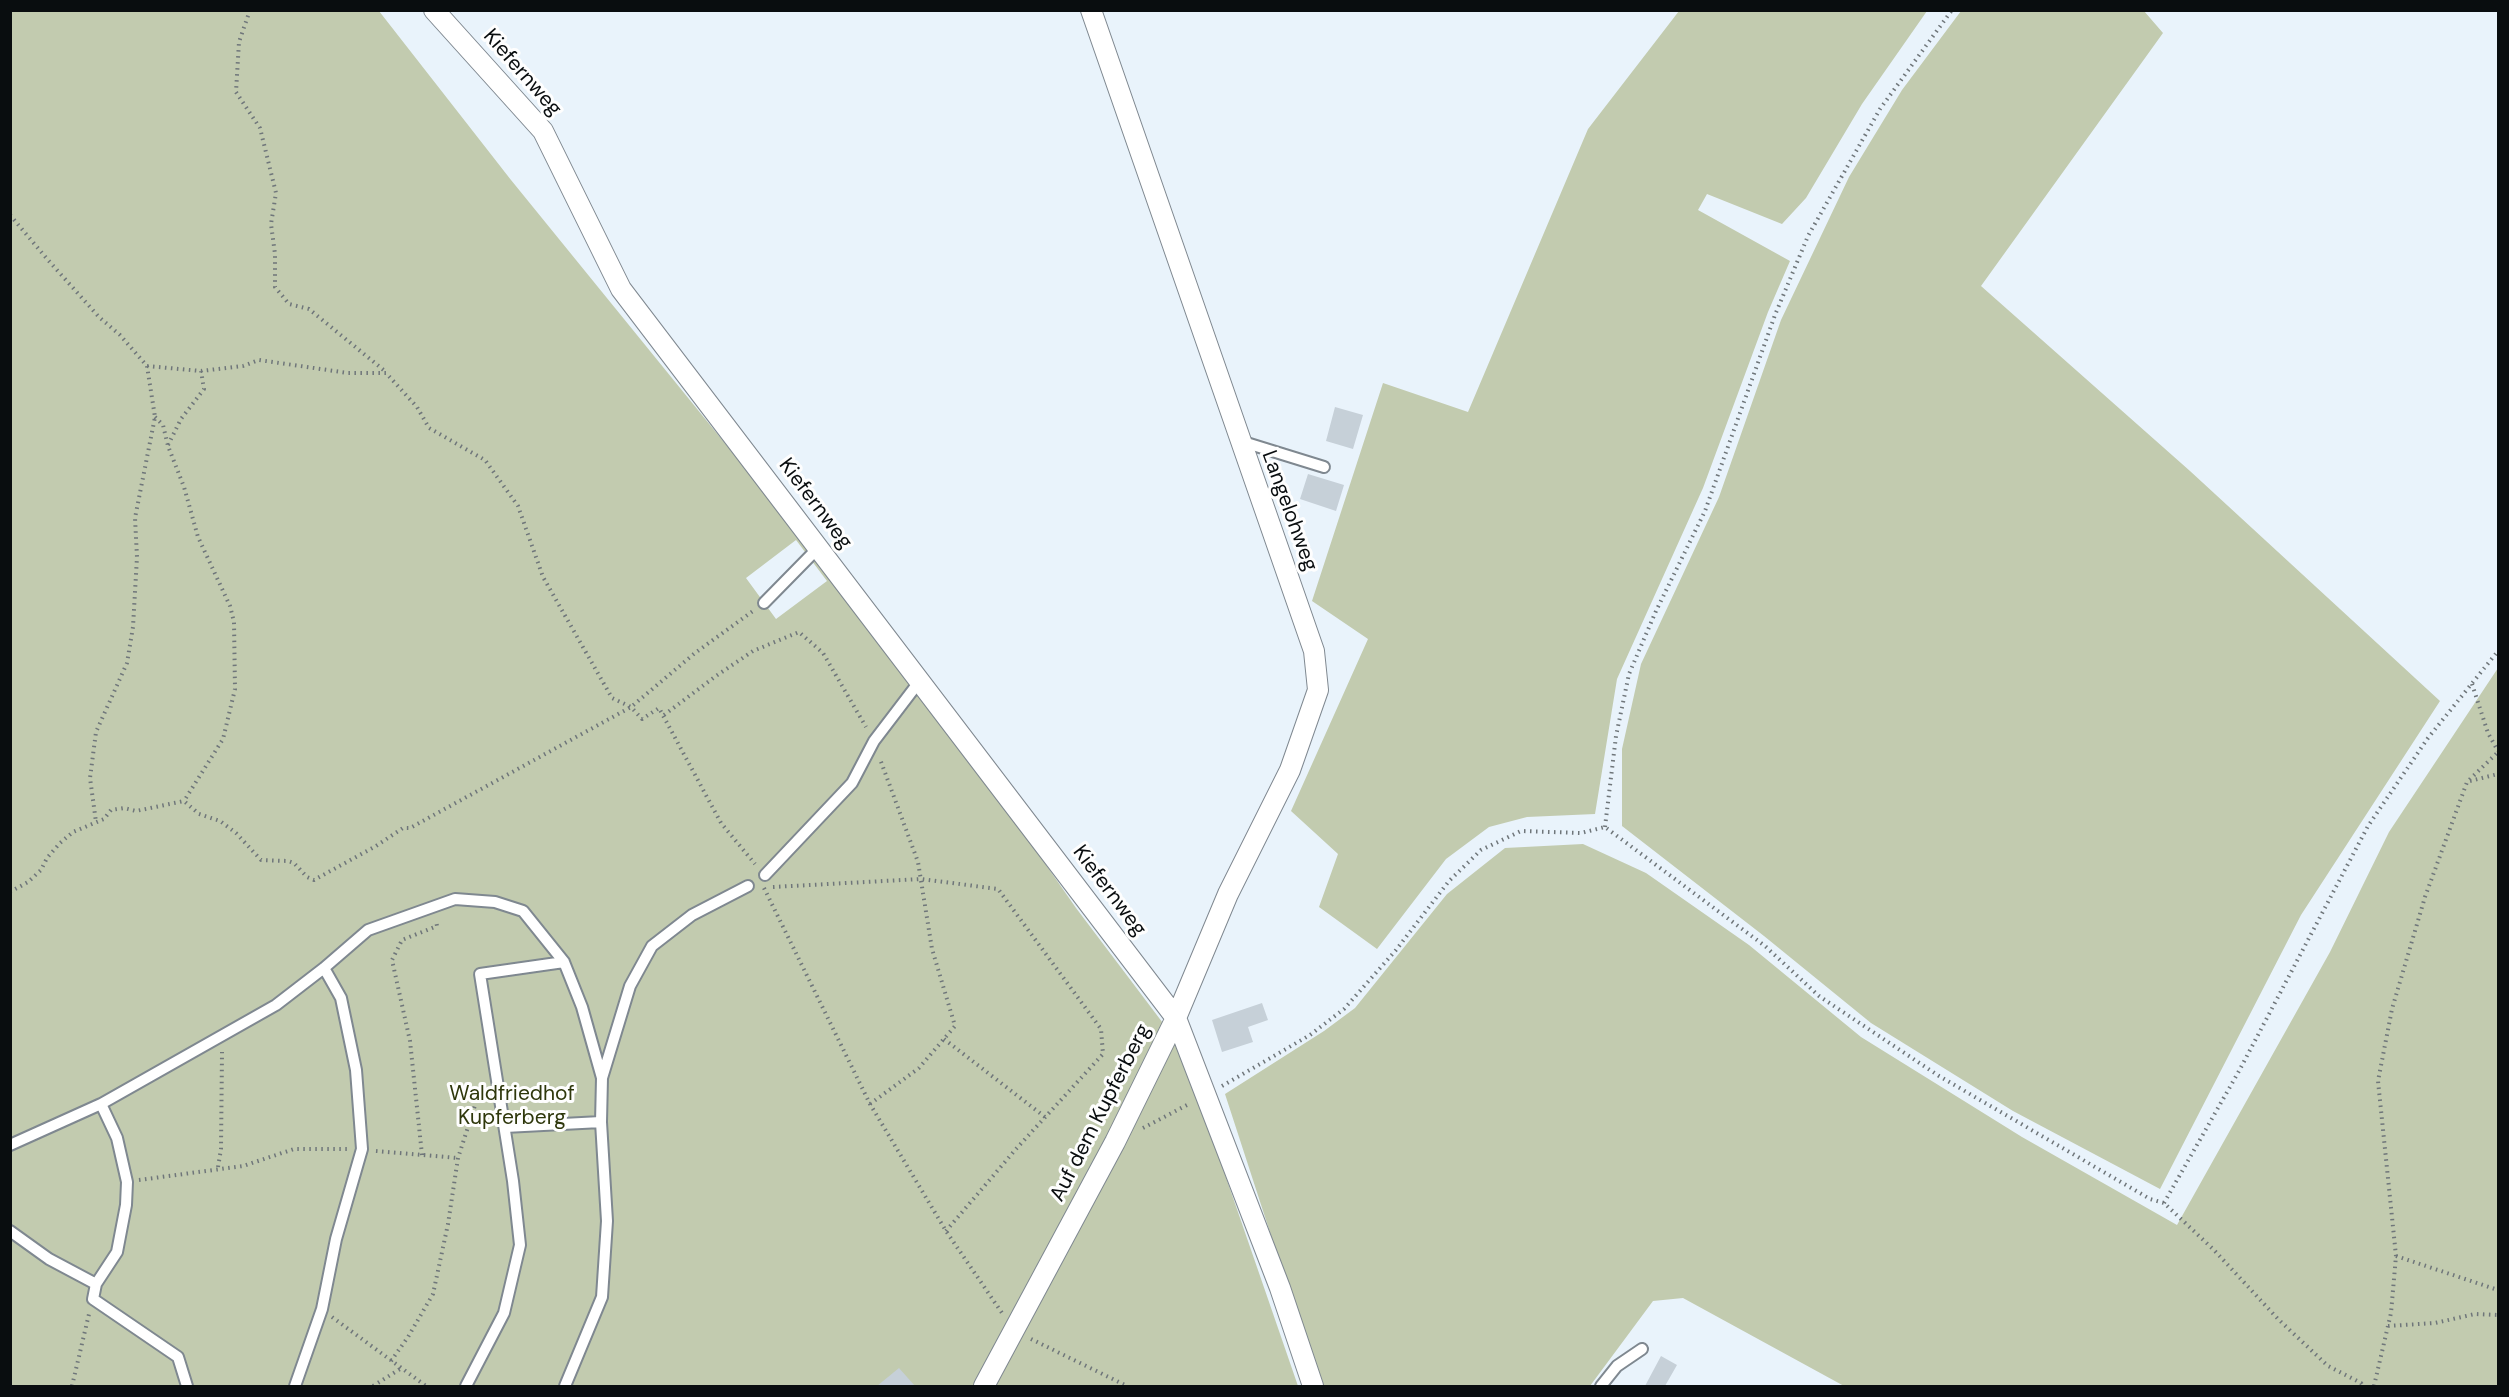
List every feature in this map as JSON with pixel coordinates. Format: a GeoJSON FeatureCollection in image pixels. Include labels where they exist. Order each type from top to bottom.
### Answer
{"type":"FeatureCollection","features":[{"type":"Feature","properties":{"kind":"street","name":"Kiefernweg"},"geometry":{"type":"LineString","coordinates":[[434,10],[543,131],[621,289],[1176,1018]]}},
{"type":"Feature","properties":{"kind":"street","name":"Langelohweg"},"geometry":{"type":"LineString","coordinates":[[1091,10],[1239,441],[1314,651],[1318,690],[1290,770],[1228,894],[1176,1018]]}},
{"type":"Feature","properties":{"kind":"street","name":"Auf dem Kupferberg"},"geometry":{"type":"LineString","coordinates":[[1176,1018],[1280,1288],[1313,1386]]}},
{"type":"Feature","properties":{"kind":"street","name":"Auf dem Kupferberg"},"geometry":{"type":"LineString","coordinates":[[984,1386],[1116,1142],[1176,1018]]}},
{"type":"Feature","properties":{"kind":"lane"},"geometry":{"type":"LineString","coordinates":[[1239,441],[1324,467]]}},
{"type":"Feature","properties":{"kind":"lane"},"geometry":{"type":"LineString","coordinates":[[764,603],[818,548]]}},
{"type":"Feature","properties":{"kind":"lane"},"geometry":{"type":"LineString","coordinates":[[765,875],[852,783],[874,741],[920,682]]}},
{"type":"Feature","properties":{"kind":"lane"},"geometry":{"type":"LineString","coordinates":[[566,1386],[602,1297],[607,1221],[601,1122],[602,1078],[630,986],[652,946],[692,915],[748,886]]}},
{"type":"Feature","properties":{"kind":"lane"},"geometry":{"type":"LineString","coordinates":[[10,1145],[101,1104],[276,1005],[368,930],[455,899],[495,902],[524,911],[564,962],[582,1007],[602,1078]]}},
{"type":"Feature","properties":{"kind":"lane"},"geometry":{"type":"LineString","coordinates":[[466,1386],[504,1313],[520,1245],[505,1127],[496,1085],[480,974],[564,962]]}},
{"type":"Feature","properties":{"kind":"lane"},"geometry":{"type":"LineString","coordinates":[[295,1386],[322,1309],[336,1239],[362,1149],[356,1070],[341,998],[324,968]]}},
{"type":"Feature","properties":{"kind":"lane"},"geometry":{"type":"LineString","coordinates":[[101,1104],[117,1138],[127,1182],[126,1205],[117,1252],[96,1284],[93,1299],[178,1357],[187,1386]]}},
{"type":"Feature","properties":{"kind":"lane"},"geometry":{"type":"LineString","coordinates":[[505,1127],[601,1122]]}},
{"type":"Feature","properties":{"kind":"lane"},"geometry":{"type":"LineString","coordinates":[[10,1231],[50,1259],[96,1284]]}},
{"type":"Feature","properties":{"kind":"lane"},"geometry":{"type":"LineString","coordinates":[[1601,1386],[1617,1366],[1642,1349]]}},
{"type":"Feature","properties":{"kind":"path"},"geometry":{"type":"LineString","coordinates":[[250,10],[239,42],[236,92],[260,128],[276,194],[271,224],[275,254],[275,287],[289,304],[309,309],[386,373],[417,407],[429,428],[485,460],[518,506],[543,578],[612,698],[631,707],[642,719],[659,708],[721,823],[765,875]]}},
{"type":"Feature","properties":{"kind":"path"},"geometry":{"type":"LineString","coordinates":[[1605,827],[1616,736],[1629,674],[1656,611],[1705,511],[1775,315],[1804,246],[1880,109],[1952,10]]}},
{"type":"Feature","properties":{"kind":"path"},"geometry":{"type":"LineString","coordinates":[[10,215],[99,317],[120,334],[147,366],[155,417],[135,518],[137,557],[133,627],[127,663],[96,732],[94,743],[90,778],[96,822]]}},
{"type":"Feature","properties":{"kind":"path"},"geometry":{"type":"LineString","coordinates":[[147,366],[201,370],[243,366],[259,360],[348,373],[386,373]]}},
{"type":"Feature","properties":{"kind":"path"},"geometry":{"type":"LineString","coordinates":[[168,446],[181,418],[204,389],[201,370]]}},
{"type":"Feature","properties":{"kind":"path"},"geometry":{"type":"LineString","coordinates":[[10,892],[28,882],[41,870],[47,858],[73,832],[104,819],[111,810],[124,808],[136,811],[184,801],[224,739],[235,689],[234,622],[230,606],[198,537],[163,425],[155,417]]}},
{"type":"Feature","properties":{"kind":"path"},"geometry":{"type":"LineString","coordinates":[[184,801],[199,814],[220,821],[236,832],[261,860],[294,863],[307,877],[314,880],[376,846],[403,828],[410,828],[631,707],[695,653],[764,603]]}},
{"type":"Feature","properties":{"kind":"path"},"geometry":{"type":"LineString","coordinates":[[664,716],[753,651],[799,632],[823,652],[874,741],[918,862],[932,949],[955,1026],[920,1068],[870,1104]]}},
{"type":"Feature","properties":{"kind":"path"},"geometry":{"type":"LineString","coordinates":[[2164,1203],[2240,1071],[2368,826],[2428,738],[2499,651]]}},
{"type":"Feature","properties":{"kind":"path"},"geometry":{"type":"LineString","coordinates":[[2374,1386],[2388,1326],[2396,1256],[2378,1081],[2392,1009],[2425,897],[2467,782],[2499,751],[2488,733],[2472,684]]}},
{"type":"Feature","properties":{"kind":"path"},"geometry":{"type":"LineString","coordinates":[[2467,782],[2499,774]]}},
{"type":"Feature","properties":{"kind":"path"},"geometry":{"type":"LineString","coordinates":[[1116,1142],[1205,1096],[1310,1035],[1344,1010],[1396,950],[1449,881],[1481,850],[1521,831],[1581,833],[1605,827]]}},
{"type":"Feature","properties":{"kind":"path"},"geometry":{"type":"LineString","coordinates":[[1605,827],[1765,946],[1818,996],[1939,1076],[2150,1199],[2164,1203],[2214,1250],[2278,1319],[2328,1366],[2363,1386]]}},
{"type":"Feature","properties":{"kind":"path"},"geometry":{"type":"LineString","coordinates":[[748,886],[763,888],[921,879],[998,889],[1101,1029],[1103,1054],[946,1231]]}},
{"type":"Feature","properties":{"kind":"path"},"geometry":{"type":"LineString","coordinates":[[763,888],[870,1104],[946,1231],[1014,1331],[1127,1386]]}},
{"type":"Feature","properties":{"kind":"path"},"geometry":{"type":"LineString","coordinates":[[422,1155],[410,1041],[392,960],[402,940],[436,926],[435,905]]}},
{"type":"Feature","properties":{"kind":"path"},"geometry":{"type":"LineString","coordinates":[[218,1168],[221,1149],[222,1036]]}},
{"type":"Feature","properties":{"kind":"path"},"geometry":{"type":"LineString","coordinates":[[944,1039],[1045,1117]]}},
{"type":"Feature","properties":{"kind":"path"},"geometry":{"type":"LineString","coordinates":[[391,1361],[433,1294],[448,1224],[458,1158],[478,1096],[496,1085]]}},
{"type":"Feature","properties":{"kind":"path"},"geometry":{"type":"LineString","coordinates":[[127,1182],[243,1166],[294,1149],[362,1149],[458,1158]]}},
{"type":"Feature","properties":{"kind":"path"},"geometry":{"type":"LineString","coordinates":[[2396,1256],[2499,1290]]}},
{"type":"Feature","properties":{"kind":"path"},"geometry":{"type":"LineString","coordinates":[[72,1386],[93,1299]]}},
{"type":"Feature","properties":{"kind":"path"},"geometry":{"type":"LineString","coordinates":[[322,1309],[400,1369],[426,1386]]}},
{"type":"Feature","properties":{"kind":"path"},"geometry":{"type":"LineString","coordinates":[[2388,1326],[2435,1323],[2475,1314],[2499,1315]]}},
{"type":"Feature","properties":{"kind":"path"},"geometry":{"type":"LineString","coordinates":[[373,1386],[400,1369]]}},
{"type":"Feature","properties":{"kind":"green space","name":"Waldfriedhof Kupferberg"},"geometry":{"type":"Polygon","coordinates":[[[10,11],[379,11],[511,180],[919,682],[1076,908],[1181,1047],[1298,1386],[11,1386],[10,11]],[[796,540],[746,578],[776,619],[827,581],[796,540]]]}},
{"type":"Feature","properties":{"kind":"green space"},"geometry":{"type":"Polygon","coordinates":[[[1679,11],[1927,11],[1862,104],[1806,198],[1782,224],[1707,194],[1698,210],[1790,261],[1768,312],[1703,488],[1617,679],[1595,814],[1527,817],[1489,827],[1446,859],[1377,949],[1319,907],[1338,854],[1291,811],[1368,639],[1312,601],[1383,383],[1468,412],[1588,129],[1679,11]]]}},
{"type":"Feature","properties":{"kind":"green space"},"geometry":{"type":"Polygon","coordinates":[[[1961,11],[2144,11],[2163,33],[1981,286],[2190,471],[2440,701],[2301,915],[2160,1189],[2013,1111],[1871,1023],[1764,936],[1622,826],[1622,749],[1641,664],[1719,497],[1781,320],[1849,177],[1902,90],[1961,11]]]}},
{"type":"Feature","properties":{"kind":"green space"},"geometry":{"type":"Polygon","coordinates":[[[2498,668],[2498,1386],[1844,1386],[1683,1298],[1653,1301],[1590,1386],[1320,1386],[1225,1094],[1324,1031],[1355,1008],[1447,894],[1505,848],[1583,844],[1646,873],[1749,945],[1861,1037],[2022,1137],[2177,1225],[2330,952],[2389,832],[2498,668]]]}},
{"type":"Feature","properties":{"kind":"building"},"geometry":{"type":"Polygon","coordinates":[[[1335,407],[1363,415],[1353,449],[1326,441],[1335,407]]]}},
{"type":"Feature","properties":{"kind":"building"},"geometry":{"type":"Polygon","coordinates":[[[1308,474],[1344,485],[1336,511],[1300,499],[1308,474]]]}},
{"type":"Feature","properties":{"kind":"building"},"geometry":{"type":"Polygon","coordinates":[[[1262,1003],[1268,1020],[1248,1027],[1253,1042],[1222,1052],[1212,1020],[1262,1003]]]}},
{"type":"Feature","properties":{"kind":"building"},"geometry":{"type":"Polygon","coordinates":[[[1661,1356],[1677,1365],[1665,1386],[1645,1386],[1661,1356]]]}},
{"type":"Feature","properties":{"kind":"building"},"geometry":{"type":"Polygon","coordinates":[[[899,1368],[915,1386],[877,1386],[899,1368]]]}}]}
